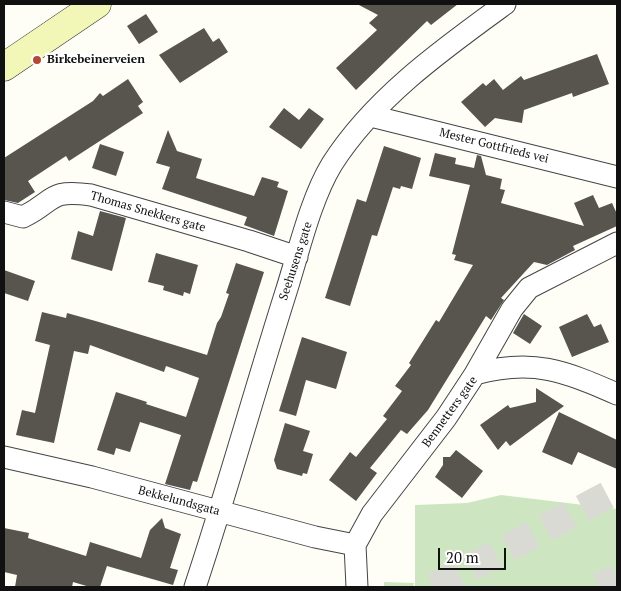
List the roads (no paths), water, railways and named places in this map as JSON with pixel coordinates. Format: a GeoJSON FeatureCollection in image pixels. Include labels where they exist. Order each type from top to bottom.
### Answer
{"type":"FeatureCollection","features":[{"type":"Feature","properties":{"kind":"main road"},"geometry":{"type":"LineString","coordinates":[[4,67],[97,4]]}},
{"type":"Feature","properties":{"kind":"street","name":"Seehusens gate"},"geometry":{"type":"LineString","coordinates":[[195,587],[321,185],[342,151],[371,116],[439,54],[505,4]]}},
{"type":"Feature","properties":{"kind":"street","name":"Mester Gottfrieds vei"},"geometry":{"type":"LineString","coordinates":[[371,116],[617,177]]}},
{"type":"Feature","properties":{"kind":"street","name":"Thomas Snekkers gate"},"geometry":{"type":"LineString","coordinates":[[4,212],[23,217],[53,196],[74,193],[91,195],[249,240],[297,257]]}},
{"type":"Feature","properties":{"kind":"street"},"geometry":{"type":"LineString","coordinates":[[475,374],[512,310],[529,288],[617,243]]}},
{"type":"Feature","properties":{"kind":"street","name":"Bennetters gate"},"geometry":{"type":"LineString","coordinates":[[355,544],[372,514],[440,426],[475,374],[499,367],[532,366],[559,370],[617,394]]}},
{"type":"Feature","properties":{"kind":"street","name":"Bekkelundsgata"},"geometry":{"type":"LineString","coordinates":[[4,457],[92,477],[315,537],[355,544]]}},
{"type":"Feature","properties":{"kind":"street"},"geometry":{"type":"LineString","coordinates":[[355,544],[356,587]]}},
{"type":"Feature","properties":{"kind":"tunnel"},"geometry":{"type":"LineString","coordinates":[[434,587],[617,490]]}},
{"type":"Feature","properties":{"kind":"tunnel"},"geometry":{"type":"LineString","coordinates":[[599,587],[617,578]]}},
{"type":"Feature","properties":{"kind":"place","name":"Birkebeinerveien"},"geometry":{"type":"Point","coordinates":[37,60]}}]}
